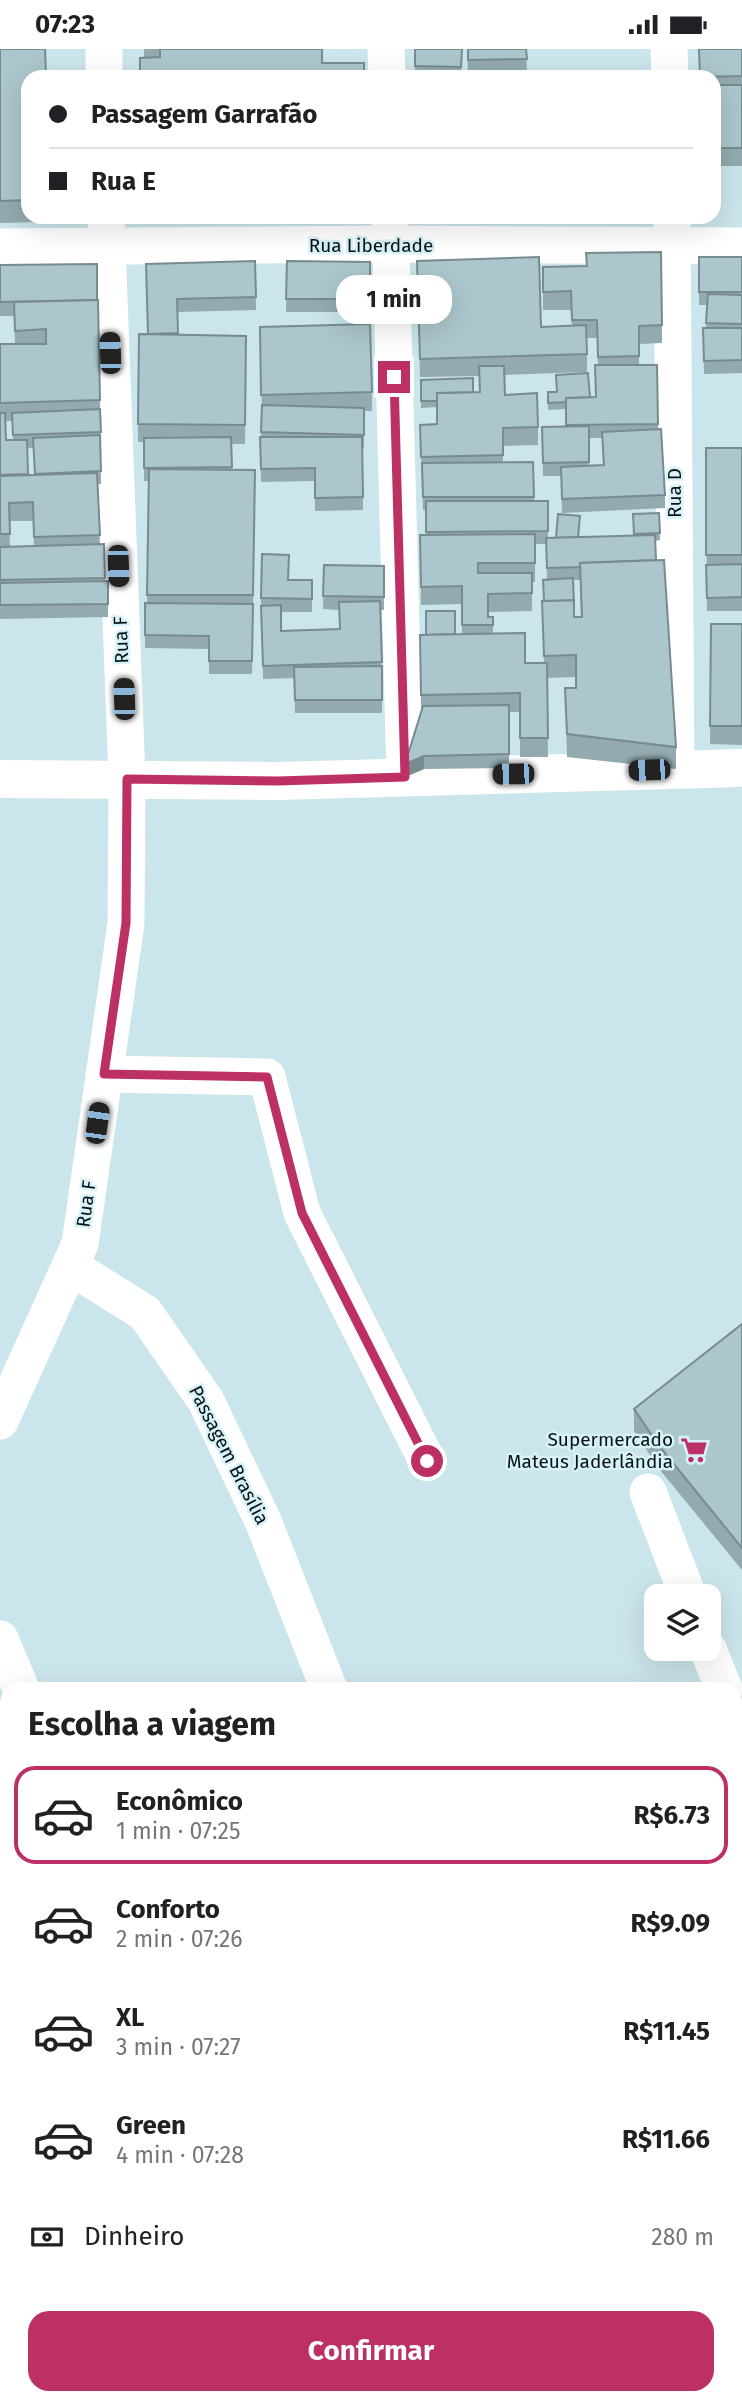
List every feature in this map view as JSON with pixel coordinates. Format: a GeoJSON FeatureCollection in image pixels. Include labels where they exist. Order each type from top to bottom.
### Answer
{"type":"FeatureCollection","features":[{"type":"Feature","properties":{"kind":"main road"},"geometry":{"type":"LineString","coordinates":[[0,779],[278,781],[742,768]]}},
{"type":"Feature","properties":{"kind":"street"},"geometry":{"type":"LineString","coordinates":[[104,49],[104,70]]}},
{"type":"Feature","properties":{"kind":"street"},"geometry":{"type":"LineString","coordinates":[[386,49],[387,70]]}},
{"type":"Feature","properties":{"kind":"street"},"geometry":{"type":"LineString","coordinates":[[669,49],[670,70]]}},
{"type":"Feature","properties":{"kind":"street"},"geometry":{"type":"LineString","coordinates":[[390,231],[405,777]]}},
{"type":"Feature","properties":{"kind":"street","name":"Rua Liberdade"},"geometry":{"type":"LineString","coordinates":[[0,247],[106,232],[390,231],[673,232],[742,246]]}},
{"type":"Feature","properties":{"kind":"street","name":"Rua F"},"geometry":{"type":"LineString","coordinates":[[0,1421],[80,1244],[126,923],[127,779],[106,232]]}},
{"type":"Feature","properties":{"kind":"street","name":"Rua D"},"geometry":{"type":"LineString","coordinates":[[673,232],[676,769]]}},
{"type":"Feature","properties":{"kind":"street"},"geometry":{"type":"LineString","coordinates":[[104,1074],[267,1077],[302,1213],[427,1461]]}},
{"type":"Feature","properties":{"kind":"street","name":"Passagem Brasília"},"geometry":{"type":"LineString","coordinates":[[70,1266],[145,1313],[206,1401],[263,1521],[325,1682]]}},
{"type":"Feature","properties":{"kind":"street"},"geometry":{"type":"LineString","coordinates":[[648,1492],[683,1584]]}},
{"type":"Feature","properties":{"kind":"street"},"geometry":{"type":"LineString","coordinates":[[0,1639],[18,1682]]}},
{"type":"Feature","properties":{"kind":"street"},"geometry":{"type":"LineString","coordinates":[[713,1661],[721,1682]]}},
{"type":"Feature","properties":{"kind":"building"},"geometry":{"type":"Polygon","coordinates":[[[0,49],[45,49],[46,70],[21,70],[21,200],[0,201],[0,49]]]}},
{"type":"Feature","properties":{"kind":"building"},"geometry":{"type":"Polygon","coordinates":[[[160,49],[322,49],[322,63],[364,63],[364,70],[140,70],[140,58],[160,57],[160,49]]]}},
{"type":"Feature","properties":{"kind":"building"},"geometry":{"type":"Polygon","coordinates":[[[415,49],[462,49],[461,67],[415,66],[415,49]]]}},
{"type":"Feature","properties":{"kind":"building"},"geometry":{"type":"Polygon","coordinates":[[[468,49],[526,49],[527,59],[468,60],[468,49]]]}},
{"type":"Feature","properties":{"kind":"building"},"geometry":{"type":"Polygon","coordinates":[[[699,49],[742,49],[742,76],[721,76],[721,70],[700,70],[699,49]]]}},
{"type":"Feature","properties":{"kind":"building"},"geometry":{"type":"Polygon","coordinates":[[[721,85],[742,85],[742,148],[721,148],[721,85]]]}},
{"type":"Feature","properties":{"kind":"building"},"geometry":{"type":"Polygon","coordinates":[[[661,252],[662,325],[639,326],[639,356],[598,357],[597,320],[572,320],[571,291],[543,292],[543,267],[587,266],[586,253],[661,252]]]}},
{"type":"Feature","properties":{"kind":"building"},"geometry":{"type":"Polygon","coordinates":[[[539,257],[541,327],[586,325],[587,354],[420,359],[417,261],[539,257]]]}},
{"type":"Feature","properties":{"kind":"building"},"geometry":{"type":"Polygon","coordinates":[[[699,257],[742,257],[742,292],[699,292],[699,257]]]}},
{"type":"Feature","properties":{"kind":"building"},"geometry":{"type":"Polygon","coordinates":[[[255,261],[256,297],[177,299],[178,333],[148,334],[146,264],[255,261]]]}},
{"type":"Feature","properties":{"kind":"building"},"geometry":{"type":"Polygon","coordinates":[[[287,261],[370,262],[370,299],[286,299],[287,261]]]}},
{"type":"Feature","properties":{"kind":"building"},"geometry":{"type":"Polygon","coordinates":[[[97,264],[97,300],[0,302],[0,265],[97,264]]]}},
{"type":"Feature","properties":{"kind":"building"},"geometry":{"type":"Polygon","coordinates":[[[708,294],[742,295],[742,324],[706,323],[708,294]]]}},
{"type":"Feature","properties":{"kind":"building"},"geometry":{"type":"Polygon","coordinates":[[[98,300],[100,400],[0,403],[0,344],[46,344],[46,329],[15,331],[14,302],[98,300]]]}},
{"type":"Feature","properties":{"kind":"building"},"geometry":{"type":"Polygon","coordinates":[[[370,324],[372,392],[261,395],[260,327],[370,324]]]}},
{"type":"Feature","properties":{"kind":"building"},"geometry":{"type":"Polygon","coordinates":[[[703,328],[742,328],[742,360],[704,361],[703,328]]]}},
{"type":"Feature","properties":{"kind":"building"},"geometry":{"type":"Polygon","coordinates":[[[139,334],[246,336],[245,425],[138,424],[139,334]]]}},
{"type":"Feature","properties":{"kind":"building"},"geometry":{"type":"Polygon","coordinates":[[[595,365],[657,365],[658,424],[566,425],[566,398],[596,397],[595,365]]]}},
{"type":"Feature","properties":{"kind":"building"},"geometry":{"type":"Polygon","coordinates":[[[479,366],[504,366],[505,395],[537,393],[538,427],[503,428],[503,455],[421,457],[420,425],[437,424],[437,393],[480,392],[479,366]]]}},
{"type":"Feature","properties":{"kind":"building"},"geometry":{"type":"Polygon","coordinates":[[[588,373],[590,397],[566,398],[566,402],[548,403],[548,392],[557,392],[556,375],[588,373]]]}},
{"type":"Feature","properties":{"kind":"building"},"geometry":{"type":"Polygon","coordinates":[[[473,378],[473,392],[437,393],[437,401],[421,401],[421,380],[473,378]]]}},
{"type":"Feature","properties":{"kind":"building"},"geometry":{"type":"Polygon","coordinates":[[[262,405],[364,408],[364,435],[261,432],[262,405]]]}},
{"type":"Feature","properties":{"kind":"building"},"geometry":{"type":"Polygon","coordinates":[[[100,409],[101,432],[13,435],[12,413],[100,409]]]}},
{"type":"Feature","properties":{"kind":"building"},"geometry":{"type":"Polygon","coordinates":[[[0,413],[5,413],[6,440],[27,440],[28,474],[0,475],[0,413]]]}},
{"type":"Feature","properties":{"kind":"building"},"geometry":{"type":"Polygon","coordinates":[[[589,426],[589,462],[543,463],[542,427],[589,426]]]}},
{"type":"Feature","properties":{"kind":"building"},"geometry":{"type":"Polygon","coordinates":[[[661,429],[665,495],[562,499],[561,467],[604,465],[602,432],[661,429]]]}},
{"type":"Feature","properties":{"kind":"building"},"geometry":{"type":"Polygon","coordinates":[[[100,435],[101,471],[35,474],[33,438],[100,435]]]}},
{"type":"Feature","properties":{"kind":"building"},"geometry":{"type":"Polygon","coordinates":[[[231,437],[232,467],[144,468],[144,438],[231,437]]]}},
{"type":"Feature","properties":{"kind":"building"},"geometry":{"type":"Polygon","coordinates":[[[260,437],[362,437],[363,497],[315,498],[315,468],[261,469],[260,437]]]}},
{"type":"Feature","properties":{"kind":"building"},"geometry":{"type":"Polygon","coordinates":[[[706,448],[742,448],[742,555],[706,555],[706,448]]]}},
{"type":"Feature","properties":{"kind":"building"},"geometry":{"type":"Polygon","coordinates":[[[533,462],[534,497],[423,497],[422,463],[533,462]]]}},
{"type":"Feature","properties":{"kind":"building"},"geometry":{"type":"Polygon","coordinates":[[[149,469],[255,470],[253,595],[147,595],[149,469]]]}},
{"type":"Feature","properties":{"kind":"building"},"geometry":{"type":"Polygon","coordinates":[[[97,473],[100,535],[34,537],[33,502],[9,503],[10,534],[0,534],[0,476],[97,473]]]}},
{"type":"Feature","properties":{"kind":"building"},"geometry":{"type":"Polygon","coordinates":[[[426,501],[548,501],[548,531],[426,532],[426,501]]]}},
{"type":"Feature","properties":{"kind":"building"},"geometry":{"type":"Polygon","coordinates":[[[659,513],[660,533],[634,534],[633,514],[659,513]]]}},
{"type":"Feature","properties":{"kind":"building"},"geometry":{"type":"Polygon","coordinates":[[[558,514],[580,516],[578,537],[556,538],[558,514]]]}},
{"type":"Feature","properties":{"kind":"building"},"geometry":{"type":"Polygon","coordinates":[[[535,534],[535,563],[478,563],[478,573],[532,573],[532,593],[488,594],[488,617],[493,617],[493,625],[462,625],[462,586],[421,587],[420,535],[535,534]]]}},
{"type":"Feature","properties":{"kind":"building"},"geometry":{"type":"Polygon","coordinates":[[[655,535],[656,560],[580,563],[580,567],[547,568],[546,538],[655,535]]]}},
{"type":"Feature","properties":{"kind":"building"},"geometry":{"type":"Polygon","coordinates":[[[104,544],[105,578],[0,580],[0,547],[104,544]]]}},
{"type":"Feature","properties":{"kind":"building"},"geometry":{"type":"Polygon","coordinates":[[[262,554],[289,555],[288,580],[312,580],[312,599],[261,598],[262,554]]]}},
{"type":"Feature","properties":{"kind":"building"},"geometry":{"type":"Polygon","coordinates":[[[664,560],[676,747],[567,734],[565,688],[576,688],[576,655],[544,656],[542,601],[574,600],[574,617],[582,617],[580,563],[664,560]]]}},
{"type":"Feature","properties":{"kind":"building"},"geometry":{"type":"Polygon","coordinates":[[[742,564],[742,597],[707,598],[706,565],[742,564]]]}},
{"type":"Feature","properties":{"kind":"building"},"geometry":{"type":"Polygon","coordinates":[[[324,565],[384,566],[384,597],[323,596],[324,565]]]}},
{"type":"Feature","properties":{"kind":"building"},"geometry":{"type":"Polygon","coordinates":[[[573,578],[574,600],[544,601],[543,580],[573,578]]]}},
{"type":"Feature","properties":{"kind":"building"},"geometry":{"type":"Polygon","coordinates":[[[108,581],[108,604],[0,605],[0,583],[108,581]]]}},
{"type":"Feature","properties":{"kind":"building"},"geometry":{"type":"Polygon","coordinates":[[[380,601],[382,662],[263,666],[261,606],[281,605],[281,631],[340,629],[339,602],[380,601]]]}},
{"type":"Feature","properties":{"kind":"building"},"geometry":{"type":"Polygon","coordinates":[[[145,603],[253,604],[252,661],[209,661],[209,636],[145,635],[145,603]]]}},
{"type":"Feature","properties":{"kind":"building"},"geometry":{"type":"Polygon","coordinates":[[[426,611],[455,611],[455,634],[426,635],[426,611]]]}},
{"type":"Feature","properties":{"kind":"building"},"geometry":{"type":"Polygon","coordinates":[[[711,624],[742,624],[742,726],[710,726],[711,624]]]}},
{"type":"Feature","properties":{"kind":"building"},"geometry":{"type":"Polygon","coordinates":[[[525,633],[525,663],[547,663],[548,738],[520,738],[520,693],[421,695],[420,635],[525,633]]]}},
{"type":"Feature","properties":{"kind":"building"},"geometry":{"type":"Polygon","coordinates":[[[382,666],[382,700],[295,700],[294,667],[382,666]]]}},
{"type":"Feature","properties":{"kind":"building"},"geometry":{"type":"Polygon","coordinates":[[[509,705],[509,754],[424,756],[405,764],[423,706],[509,705]]]}},
{"type":"Feature","properties":{"kind":"building","name":"Supermercado Mateus Jaderlândia"},"geometry":{"type":"Polygon","coordinates":[[[742,1324],[742,1548],[660,1447],[634,1409],[742,1324]]]}},
{"type":"Feature","properties":{"kind":"place","name":"Supermercado Mateus Jaderlândia"},"geometry":{"type":"Point","coordinates":[694,1450]}},
{"type":"Feature","properties":{"kind":"route"},"geometry":{"type":"LineString","coordinates":[[394,377],[405,777],[278,781],[127,779],[126,923],[104,1074],[267,1077],[302,1213],[374,1350],[427,1461]]}}]}
